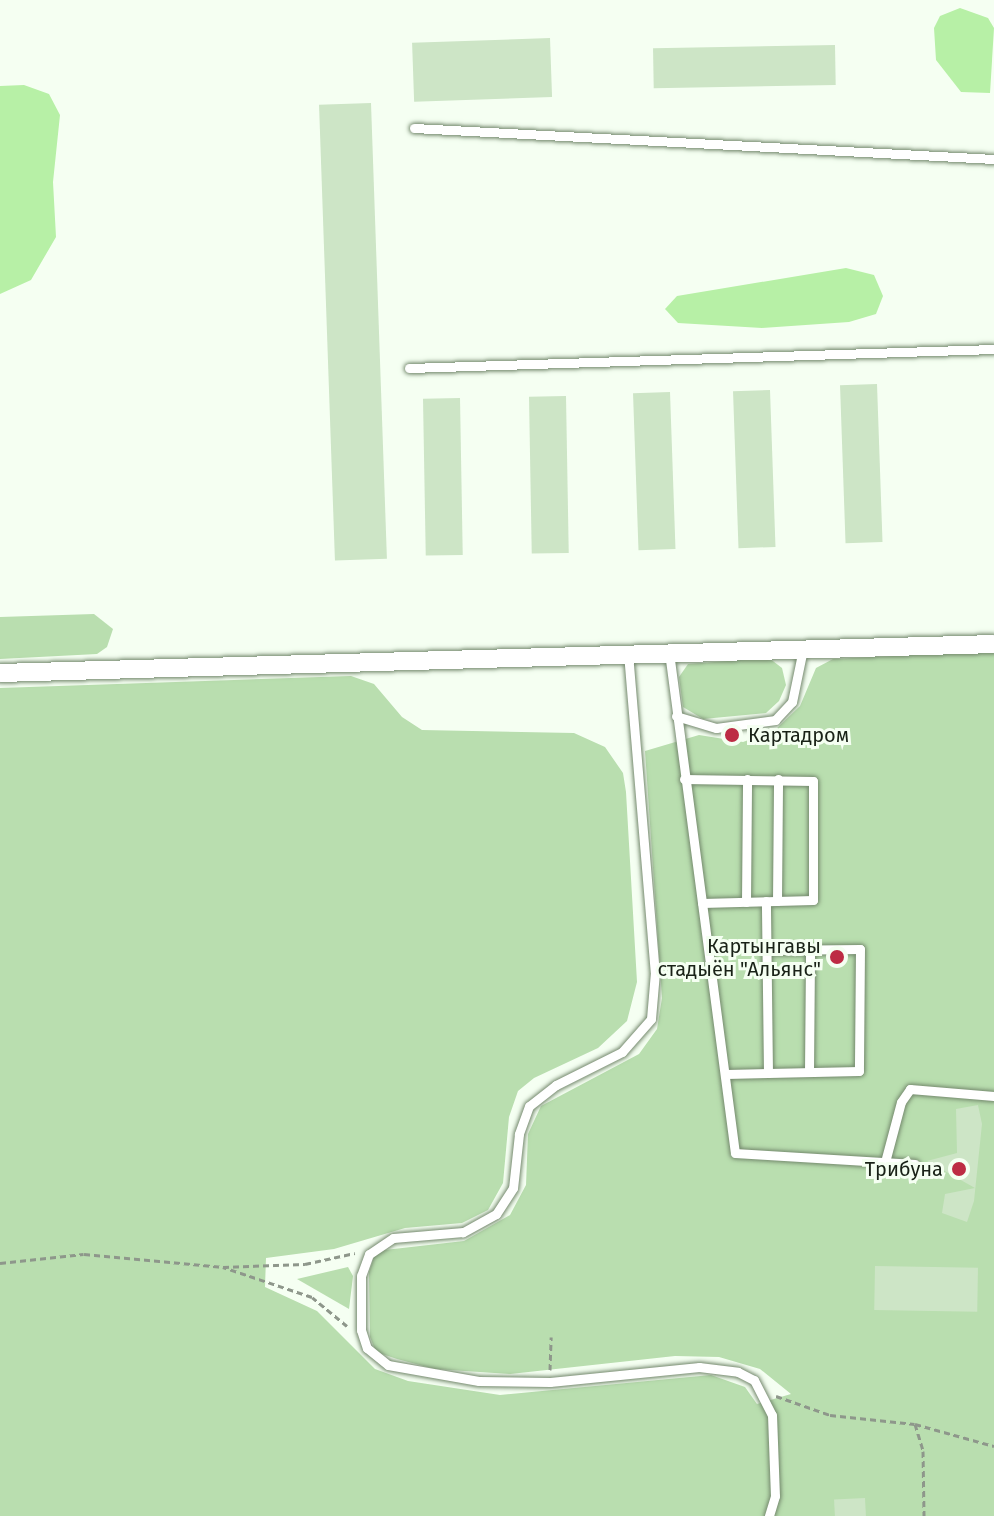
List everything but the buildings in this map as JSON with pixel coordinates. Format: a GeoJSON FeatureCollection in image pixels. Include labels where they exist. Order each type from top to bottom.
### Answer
{"type":"FeatureCollection","features":[{"type":"Feature","properties":{"kind":"street"},"geometry":{"type":"LineString","coordinates":[[0,673],[994,644]]}},
{"type":"Feature","properties":{"kind":"lane"},"geometry":{"type":"LineString","coordinates":[[414,128],[994,159]]}},
{"type":"Feature","properties":{"kind":"lane"},"geometry":{"type":"LineString","coordinates":[[409,368],[994,349]]}},
{"type":"Feature","properties":{"kind":"lane"},"geometry":{"type":"LineString","coordinates":[[676,716],[716,728],[775,720],[792,702],[803,649]]}},
{"type":"Feature","properties":{"kind":"lane"},"geometry":{"type":"LineString","coordinates":[[669,652],[735,1153],[915,1164]]}},
{"type":"Feature","properties":{"kind":"lane"},"geometry":{"type":"LineString","coordinates":[[628,653],[655,972],[651,1019],[622,1052],[556,1085],[529,1106],[519,1134],[513,1188],[496,1214],[463,1232],[381,1242],[362,1268],[360,1321],[367,1348],[388,1365],[479,1381],[550,1382],[699,1367],[754,1380],[772,1415],[775,1496],[769,1516]]}},
{"type":"Feature","properties":{"kind":"lane"},"geometry":{"type":"LineString","coordinates":[[684,779],[813,781],[813,900],[702,903]]}},
{"type":"Feature","properties":{"kind":"lane"},"geometry":{"type":"LineString","coordinates":[[746,902],[747,779]]}},
{"type":"Feature","properties":{"kind":"lane"},"geometry":{"type":"LineString","coordinates":[[777,901],[778,779]]}},
{"type":"Feature","properties":{"kind":"lane"},"geometry":{"type":"LineString","coordinates":[[766,901],[768,1073]]}},
{"type":"Feature","properties":{"kind":"lane"},"geometry":{"type":"LineString","coordinates":[[809,1072],[810,949]]}},
{"type":"Feature","properties":{"kind":"lane"},"geometry":{"type":"LineString","coordinates":[[726,1074],[859,1071],[860,949],[765,950]]}},
{"type":"Feature","properties":{"kind":"lane"},"geometry":{"type":"LineString","coordinates":[[885,1162],[901,1102],[910,1089],[994,1096]]}},
{"type":"Feature","properties":{"kind":"path"},"geometry":{"type":"LineString","coordinates":[[0,1263],[84,1254],[223,1267],[305,1264],[381,1242]]}},
{"type":"Feature","properties":{"kind":"path"},"geometry":{"type":"LineString","coordinates":[[223,1267],[312,1297],[367,1348]]}},
{"type":"Feature","properties":{"kind":"path"},"geometry":{"type":"LineString","coordinates":[[550,1354],[551,1337]]}},
{"type":"Feature","properties":{"kind":"path"},"geometry":{"type":"LineString","coordinates":[[754,1380],[785,1402],[830,1415],[915,1424],[994,1446]]}},
{"type":"Feature","properties":{"kind":"path"},"geometry":{"type":"LineString","coordinates":[[915,1424],[923,1451],[924,1516]]}},
{"type":"Feature","properties":{"kind":"shaded area"},"geometry":{"type":"Polygon","coordinates":[[[960,8],[988,18],[994,28],[990,93],[961,92],[936,60],[934,28],[940,16],[960,8]]]}},
{"type":"Feature","properties":{"kind":"shaded area"},"geometry":{"type":"Polygon","coordinates":[[[24,85],[49,94],[60,115],[53,182],[56,237],[31,280],[0,294],[0,86],[24,85]]]}},
{"type":"Feature","properties":{"kind":"shaded area"},"geometry":{"type":"Polygon","coordinates":[[[846,268],[874,275],[883,296],[876,314],[849,322],[762,328],[678,323],[665,309],[677,296],[846,268]]]}},
{"type":"Feature","properties":{"kind":"shaded area"},"geometry":{"type":"Polygon","coordinates":[[[94,614],[113,629],[107,647],[97,654],[0,659],[0,617],[94,614]]]}},
{"type":"Feature","properties":{"kind":"shaded area"},"geometry":{"type":"Polygon","coordinates":[[[994,651],[994,1516],[0,1516],[0,688],[351,676],[374,684],[402,717],[422,730],[574,733],[605,747],[623,773],[626,792],[637,982],[627,1021],[598,1048],[534,1078],[518,1091],[509,1117],[503,1183],[488,1210],[462,1223],[405,1228],[334,1249],[266,1258],[265,1287],[317,1311],[375,1369],[408,1381],[500,1395],[711,1375],[745,1387],[757,1404],[791,1394],[760,1369],[719,1357],[675,1356],[510,1374],[435,1369],[376,1352],[370,1337],[369,1272],[376,1251],[464,1241],[510,1215],[526,1185],[528,1134],[541,1106],[639,1054],[657,1029],[662,998],[645,751],[699,735],[743,742],[775,730],[800,706],[816,668],[833,659],[994,651]]]}},
{"type":"Feature","properties":{"kind":"shaded area"},"geometry":{"type":"Polygon","coordinates":[[[769,658],[782,668],[786,685],[779,701],[766,713],[703,719],[683,707],[679,677],[688,664],[769,658]]]}},
{"type":"Feature","properties":{"kind":"shaded area"},"geometry":{"type":"Polygon","coordinates":[[[348,1267],[353,1276],[349,1309],[297,1279],[348,1267]]]}},
{"type":"Feature","properties":{"kind":"place","name":"Картадром"},"geometry":{"type":"Point","coordinates":[732,735]}},
{"type":"Feature","properties":{"kind":"place","name":"Картынгавы стадыён \"Альянс\""},"geometry":{"type":"Point","coordinates":[837,957]}},
{"type":"Feature","properties":{"kind":"place","name":"Трибуна"},"geometry":{"type":"Point","coordinates":[959,1169]}}]}
